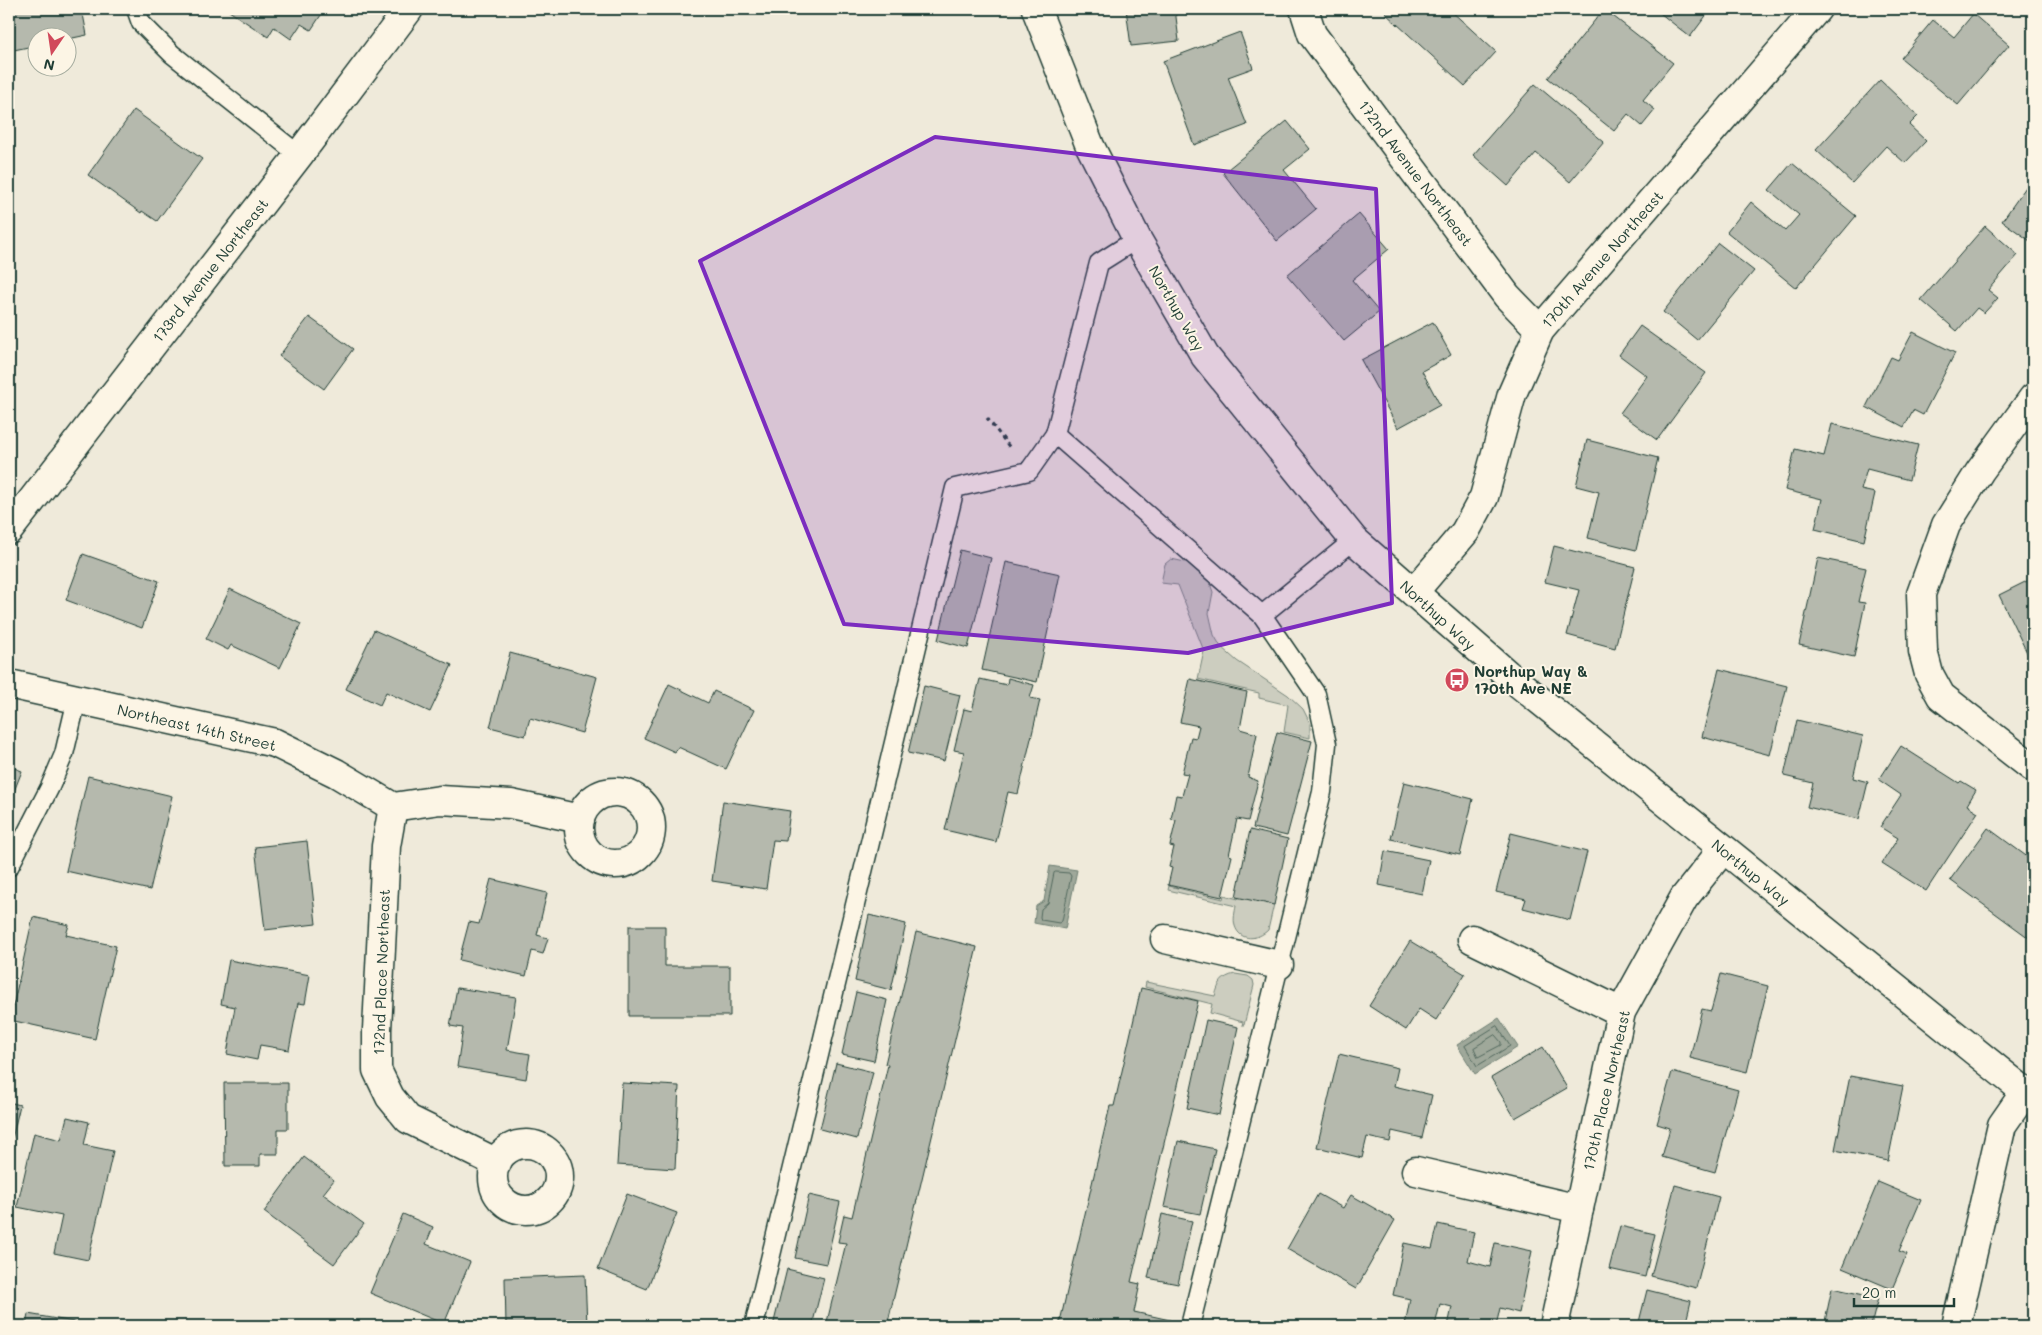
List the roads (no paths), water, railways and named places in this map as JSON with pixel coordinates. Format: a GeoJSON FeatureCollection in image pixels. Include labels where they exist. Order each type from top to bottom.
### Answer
{"type":"FeatureCollection","features":[{"type":"Feature","properties":{"kind":"street","name":"173rd Avenue Northeast"},"geometry":{"type":"LineString","coordinates":[[9,530],[409,9]]}},
{"type":"Feature","properties":{"kind":"street","name":"Northup Way"},"geometry":{"type":"LineString","coordinates":[[1036,9],[1090,146],[1137,239],[1205,356],[1354,540],[1486,658],[2029,1095]]}},
{"type":"Feature","properties":{"kind":"street","name":"172nd Avenue Northeast"},"geometry":{"type":"LineString","coordinates":[[1304,9],[1312,34],[1507,296],[1540,330]]}},
{"type":"Feature","properties":{"kind":"street","name":"170th Avenue Northeast"},"geometry":{"type":"LineString","coordinates":[[1414,592],[1465,532],[1484,497],[1512,394],[1540,330],[1817,9]]}},
{"type":"Feature","properties":{"kind":"street"},"geometry":{"type":"LineString","coordinates":[[2033,398],[1980,471],[1946,525],[1922,594],[1923,651],[1929,674],[1941,696],[2033,768]]}},
{"type":"Feature","properties":{"kind":"street","name":"Northeast 14th Street"},"geometry":{"type":"LineString","coordinates":[[9,684],[274,743],[336,773],[394,807]]}},
{"type":"Feature","properties":{"kind":"street"},"geometry":{"type":"LineString","coordinates":[[394,807],[440,800],[511,804],[580,820]]}},
{"type":"Feature","properties":{"kind":"street","name":"172nd Place Northeast"},"geometry":{"type":"LineString","coordinates":[[394,807],[386,846],[377,1030],[377,1070],[390,1097],[408,1119],[496,1163]]}},
{"type":"Feature","properties":{"kind":"street","name":"170th Place Northeast"},"geometry":{"type":"LineString","coordinates":[[1554,1326],[1621,1012],[1684,898],[1723,849]]}},
{"type":"Feature","properties":{"kind":"street"},"geometry":{"type":"LineString","coordinates":[[1165,939],[1278,965]]}},
{"type":"Feature","properties":{"kind":"street"},"geometry":{"type":"LineString","coordinates":[[1472,939],[1621,1012]]}},
{"type":"Feature","properties":{"kind":"street"},"geometry":{"type":"LineString","coordinates":[[1956,1326],[2002,1125],[2029,1095]]}},
{"type":"Feature","properties":{"kind":"street"},"geometry":{"type":"LineString","coordinates":[[1416,1170],[1580,1209]]}},
{"type":"Feature","properties":{"kind":"lane"},"geometry":{"type":"LineString","coordinates":[[136,9],[141,23],[172,54],[298,155]]}},
{"type":"Feature","properties":{"kind":"lane"},"geometry":{"type":"LineString","coordinates":[[754,1326],[955,488],[1029,471],[1055,434],[1099,263],[1137,239]]}},
{"type":"Feature","properties":{"kind":"lane"},"geometry":{"type":"LineString","coordinates":[[1055,434],[1262,615],[1316,694],[1327,744],[1322,792],[1190,1326]]}},
{"type":"Feature","properties":{"kind":"lane"},"geometry":{"type":"LineString","coordinates":[[1262,615],[1354,540]]}},
{"type":"Feature","properties":{"kind":"lane"},"geometry":{"type":"LineString","coordinates":[[9,867],[50,787],[64,754],[77,699]]}},
{"type":"Feature","properties":{"kind":"water"},"geometry":{"type":"Polygon","coordinates":[[[1050,866],[1077,870],[1065,929],[1034,923],[1036,906],[1044,901],[1050,866]]]}},
{"type":"Feature","properties":{"kind":"water"},"geometry":{"type":"Polygon","coordinates":[[[1499,1018],[1518,1047],[1475,1074],[1457,1045],[1499,1018]]]}},
{"type":"Feature","properties":{"kind":"place","name":"Northup Way & 170th Ave NE"},"geometry":{"type":"Point","coordinates":[1457,680]}}]}
